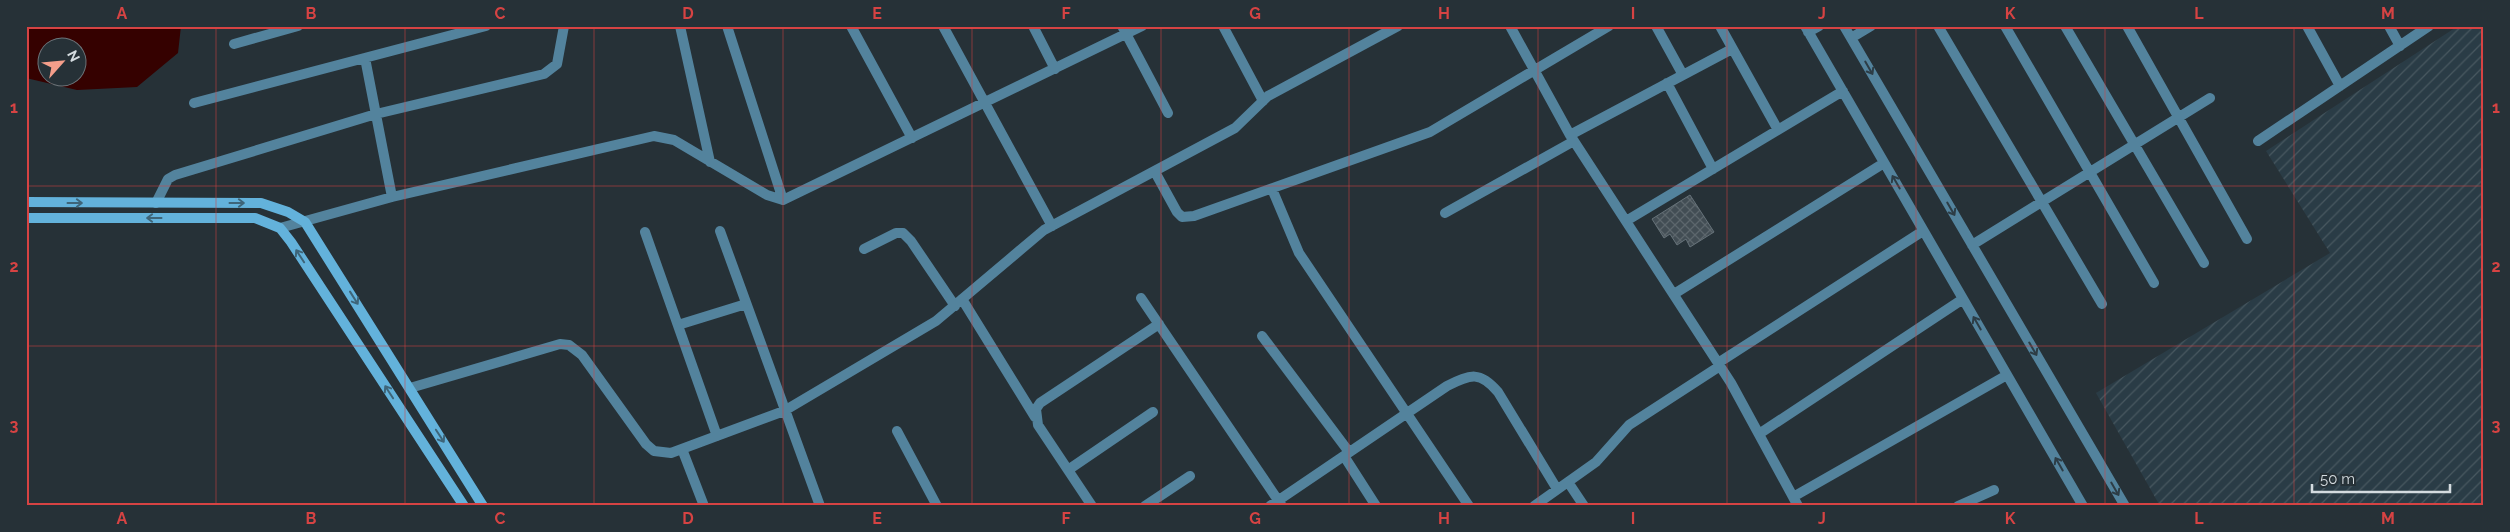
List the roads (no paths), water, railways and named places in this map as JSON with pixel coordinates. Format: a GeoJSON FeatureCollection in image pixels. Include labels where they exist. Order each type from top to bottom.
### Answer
{"type":"FeatureCollection","features":[{"type":"Feature","properties":{"kind":"street"},"geometry":{"type":"LineString","coordinates":[[234,44],[298,26]]}},
{"type":"Feature","properties":{"kind":"street"},"geometry":{"type":"LineString","coordinates":[[441,26],[444,37]]}},
{"type":"Feature","properties":{"kind":"street"},"geometry":{"type":"LineString","coordinates":[[194,103],[486,26]]}},
{"type":"Feature","properties":{"kind":"street"},"geometry":{"type":"LineString","coordinates":[[156,203],[168,178],[174,175],[376,114],[544,74],[557,64],[564,26]]}},
{"type":"Feature","properties":{"kind":"street"},"geometry":{"type":"LineString","coordinates":[[680,26],[710,162]]}},
{"type":"Feature","properties":{"kind":"street"},"geometry":{"type":"LineString","coordinates":[[727,26],[782,200]]}},
{"type":"Feature","properties":{"kind":"street"},"geometry":{"type":"LineString","coordinates":[[851,26],[912,138]]}},
{"type":"Feature","properties":{"kind":"street"},"geometry":{"type":"LineString","coordinates":[[942,26],[1052,226]]}},
{"type":"Feature","properties":{"kind":"street"},"geometry":{"type":"LineString","coordinates":[[1033,26],[1055,69]]}},
{"type":"Feature","properties":{"kind":"street"},"geometry":{"type":"LineString","coordinates":[[280,228],[392,197],[654,136],[674,140],[767,195],[782,200],[1055,69],[1124,30],[1142,26]]}},
{"type":"Feature","properties":{"kind":"street"},"geometry":{"type":"LineString","coordinates":[[1223,26],[1263,101]]}},
{"type":"Feature","properties":{"kind":"street"},"geometry":{"type":"LineString","coordinates":[[410,388],[560,344],[569,345],[582,355],[646,444],[654,451],[662,453],[682,449],[784,411],[936,320],[1052,226],[1235,128],[1268,96],[1398,26]]}},
{"type":"Feature","properties":{"kind":"street"},"geometry":{"type":"LineString","coordinates":[[1510,26],[1572,138],[1719,365],[1795,501],[2007,375]]}},
{"type":"Feature","properties":{"kind":"street"},"geometry":{"type":"LineString","coordinates":[[1154,172],[1177,212],[1182,217],[1188,218],[1430,132],[1609,26]]}},
{"type":"Feature","properties":{"kind":"street"},"geometry":{"type":"LineString","coordinates":[[1656,26],[1683,75]]}},
{"type":"Feature","properties":{"kind":"street"},"geometry":{"type":"LineString","coordinates":[[1720,26],[1778,130]]}},
{"type":"Feature","properties":{"kind":"street"},"geometry":{"type":"LineString","coordinates":[[1819,26],[1806,29],[2083,506]]}},
{"type":"Feature","properties":{"kind":"street"},"geometry":{"type":"LineString","coordinates":[[1844,26],[2125,506]]}},
{"type":"Feature","properties":{"kind":"street"},"geometry":{"type":"LineString","coordinates":[[1851,38],[1871,26]]}},
{"type":"Feature","properties":{"kind":"street"},"geometry":{"type":"LineString","coordinates":[[1938,26],[2102,304]]}},
{"type":"Feature","properties":{"kind":"street"},"geometry":{"type":"LineString","coordinates":[[2005,26],[2091,171],[2154,283]]}},
{"type":"Feature","properties":{"kind":"street"},"geometry":{"type":"LineString","coordinates":[[2065,26],[2136,143],[2204,263]]}},
{"type":"Feature","properties":{"kind":"street"},"geometry":{"type":"LineString","coordinates":[[2127,26],[2247,239]]}},
{"type":"Feature","properties":{"kind":"street"},"geometry":{"type":"LineString","coordinates":[[2306,26],[2340,86]]}},
{"type":"Feature","properties":{"kind":"street"},"geometry":{"type":"LineString","coordinates":[[2389,26],[2400,46]]}},
{"type":"Feature","properties":{"kind":"street"},"geometry":{"type":"LineString","coordinates":[[2258,142],[2429,26]]}},
{"type":"Feature","properties":{"kind":"street"},"geometry":{"type":"LineString","coordinates":[[1124,30],[1168,113]]}},
{"type":"Feature","properties":{"kind":"street"},"geometry":{"type":"LineString","coordinates":[[1445,213],[1572,138],[1732,49]]}},
{"type":"Feature","properties":{"kind":"street"},"geometry":{"type":"LineString","coordinates":[[365,58],[392,197]]}},
{"type":"Feature","properties":{"kind":"street"},"geometry":{"type":"LineString","coordinates":[[1668,84],[1713,169]]}},
{"type":"Feature","properties":{"kind":"street"},"geometry":{"type":"LineString","coordinates":[[1626,221],[1843,91]]}},
{"type":"Feature","properties":{"kind":"street"},"geometry":{"type":"LineString","coordinates":[[1972,245],[2210,98]]}},
{"type":"Feature","properties":{"kind":"street"},"geometry":{"type":"LineString","coordinates":[[1674,294],[1884,163]]}},
{"type":"Feature","properties":{"kind":"street"},"geometry":{"type":"LineString","coordinates":[[1272,189],[1299,253],[1469,506]]}},
{"type":"Feature","properties":{"kind":"street"},"geometry":{"type":"LineString","coordinates":[[26,202],[261,203],[288,212],[306,222],[483,506]]}},
{"type":"Feature","properties":{"kind":"street"},"geometry":{"type":"LineString","coordinates":[[26,218],[255,218],[280,228],[464,506]]}},
{"type":"Feature","properties":{"kind":"street"},"geometry":{"type":"LineString","coordinates":[[720,231],[820,506]]}},
{"type":"Feature","properties":{"kind":"street"},"geometry":{"type":"LineString","coordinates":[[1534,506],[1596,462],[1629,425],[1923,231]]}},
{"type":"Feature","properties":{"kind":"street"},"geometry":{"type":"LineString","coordinates":[[645,232],[717,436]]}},
{"type":"Feature","properties":{"kind":"street"},"geometry":{"type":"LineString","coordinates":[[864,249],[896,233],[902,233],[911,240],[959,303],[1092,506]]}},
{"type":"Feature","properties":{"kind":"street"},"geometry":{"type":"LineString","coordinates":[[1141,298],[1277,504],[1346,454],[1459,380],[1470,376],[1480,377],[1488,381],[1498,392],[1557,489]]}},
{"type":"Feature","properties":{"kind":"street"},"geometry":{"type":"LineString","coordinates":[[1759,434],[1963,299]]}},
{"type":"Feature","properties":{"kind":"street"},"geometry":{"type":"LineString","coordinates":[[678,325],[746,304]]}},
{"type":"Feature","properties":{"kind":"street"},"geometry":{"type":"LineString","coordinates":[[1035,417],[1036,409],[1040,403],[1159,324]]}},
{"type":"Feature","properties":{"kind":"street"},"geometry":{"type":"LineString","coordinates":[[1262,336],[1346,454],[1376,506]]}},
{"type":"Feature","properties":{"kind":"street"},"geometry":{"type":"LineString","coordinates":[[1068,470],[1153,412]]}},
{"type":"Feature","properties":{"kind":"street"},"geometry":{"type":"LineString","coordinates":[[897,431],[936,506]]}},
{"type":"Feature","properties":{"kind":"street"},"geometry":{"type":"LineString","coordinates":[[682,449],[704,506]]}},
{"type":"Feature","properties":{"kind":"street"},"geometry":{"type":"LineString","coordinates":[[1145,506],[1190,476]]}},
{"type":"Feature","properties":{"kind":"street"},"geometry":{"type":"LineString","coordinates":[[1568,482],[1584,506]]}},
{"type":"Feature","properties":{"kind":"street"},"geometry":{"type":"LineString","coordinates":[[1958,506],[1994,490]]}}]}
